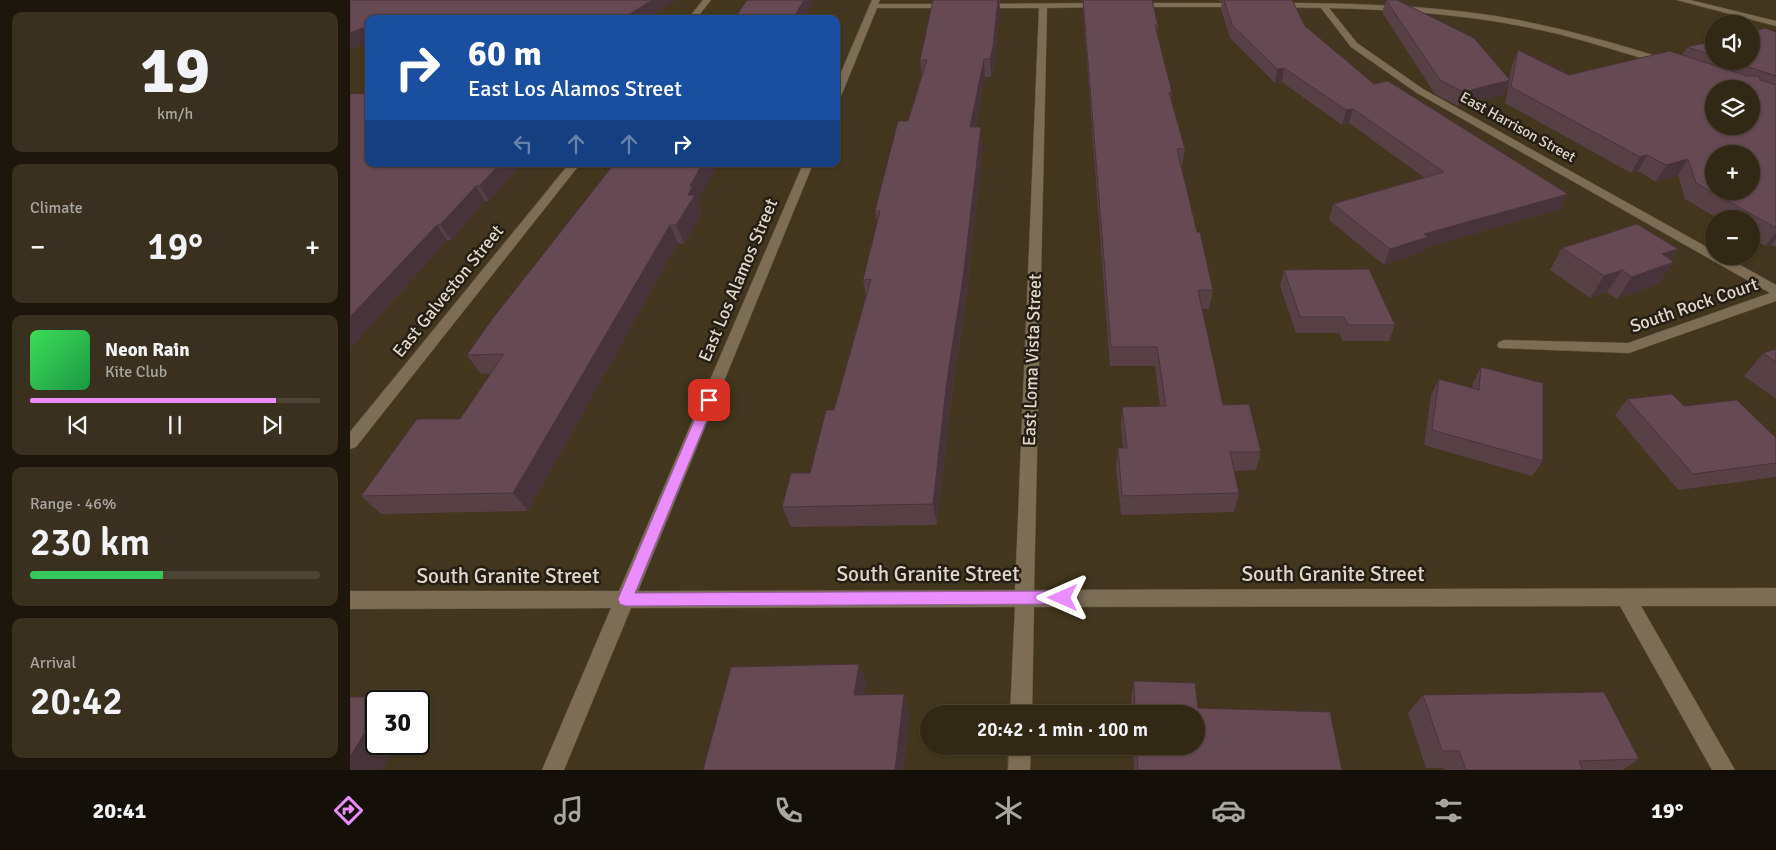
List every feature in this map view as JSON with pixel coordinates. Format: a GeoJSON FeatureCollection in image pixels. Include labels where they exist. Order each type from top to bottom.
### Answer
{"type":"FeatureCollection","features":[{"type":"Feature","properties":{"kind":"street"},"geometry":{"type":"LineString","coordinates":[[695,15],[707,0]]}},
{"type":"Feature","properties":{"kind":"street"},"geometry":{"type":"LineString","coordinates":[[1682,0],[1776,24]]}},
{"type":"Feature","properties":{"kind":"street"},"geometry":{"type":"LineString","coordinates":[[840,86],[875,3],[963,6]]}},
{"type":"Feature","properties":{"kind":"street"},"geometry":{"type":"LineString","coordinates":[[1265,5],[1324,4],[1470,15],[1565,34],[1629,50],[1675,65]]}},
{"type":"Feature","properties":{"kind":"street","name":"East Harrison Street"},"geometry":{"type":"LineString","coordinates":[[1324,4],[1354,46],[1420,91],[1705,251]]}},
{"type":"Feature","properties":{"kind":"street","name":"East Loma Vista Street"},"geometry":{"type":"LineString","coordinates":[[1021,705],[1043,5]]}},
{"type":"Feature","properties":{"kind":"street"},"geometry":{"type":"LineString","coordinates":[[973,6],[1110,5]]}},
{"type":"Feature","properties":{"kind":"street"},"geometry":{"type":"LineString","coordinates":[[1120,5],[1256,5]]}},
{"type":"Feature","properties":{"kind":"street","name":"East Galveston Street"},"geometry":{"type":"LineString","coordinates":[[350,443],[573,167]]}},
{"type":"Feature","properties":{"kind":"street","name":"East Los Alamos Street"},"geometry":{"type":"LineString","coordinates":[[553,770],[807,167]]}},
{"type":"Feature","properties":{"kind":"street","name":"East Harrison Street"},"geometry":{"type":"LineString","coordinates":[[1730,265],[1776,291]]}},
{"type":"Feature","properties":{"kind":"street","name":"South Rock Court"},"geometry":{"type":"LineString","coordinates":[[1504,345],[1629,348],[1776,296]]}},
{"type":"Feature","properties":{"kind":"street","name":"South Granite Street"},"geometry":{"type":"LineString","coordinates":[[350,600],[1776,597]]}},
{"type":"Feature","properties":{"kind":"street"},"geometry":{"type":"LineString","coordinates":[[1626,598],[1724,770]]}},
{"type":"Feature","properties":{"kind":"street"},"geometry":{"type":"LineString","coordinates":[[1019,770],[1020,755]]}},
{"type":"Feature","properties":{"kind":"building"},"geometry":{"type":"Polygon","coordinates":[[[350,0],[652,0],[628,15],[365,15],[365,29],[362,28],[350,33],[350,0]]]}},
{"type":"Feature","properties":{"kind":"building"},"geometry":{"type":"Polygon","coordinates":[[[747,0],[804,0],[795,15],[737,15],[747,0]]]}},
{"type":"Feature","properties":{"kind":"building"},"geometry":{"type":"Polygon","coordinates":[[[933,0],[998,0],[993,47],[990,59],[984,59],[970,127],[981,127],[963,278],[947,380],[933,504],[782,507],[791,473],[810,473],[826,410],[834,410],[871,279],[863,280],[880,211],[875,211],[898,121],[908,121],[927,60],[920,60],[933,0]]]}},
{"type":"Feature","properties":{"kind":"building"},"geometry":{"type":"Polygon","coordinates":[[[1083,0],[1152,0],[1158,25],[1155,25],[1172,92],[1169,92],[1185,149],[1177,149],[1197,232],[1200,232],[1213,290],[1198,290],[1223,405],[1249,404],[1261,452],[1230,452],[1239,493],[1122,496],[1118,448],[1127,448],[1122,407],[1166,406],[1157,347],[1111,347],[1083,0]]]}},
{"type":"Feature","properties":{"kind":"building"},"geometry":{"type":"Polygon","coordinates":[[[1224,0],[1292,0],[1305,26],[1374,84],[1388,81],[1568,194],[1424,234],[1428,237],[1390,249],[1333,204],[1444,172],[1353,109],[1346,110],[1284,68],[1277,69],[1232,25],[1224,0]]]}},
{"type":"Feature","properties":{"kind":"building"},"geometry":{"type":"Polygon","coordinates":[[[1386,0],[1397,0],[1474,38],[1510,80],[1463,92],[1440,80],[1386,0]]]}},
{"type":"Feature","properties":{"kind":"building"},"geometry":{"type":"Polygon","coordinates":[[[1765,28],[1776,32],[1776,76],[1758,70],[1760,70],[1760,29],[1765,28]]]}},
{"type":"Feature","properties":{"kind":"building"},"geometry":{"type":"Polygon","coordinates":[[[1705,43],[1705,53],[1687,47],[1705,43]]]}},
{"type":"Feature","properties":{"kind":"building"},"geometry":{"type":"Polygon","coordinates":[[[1518,50],[1569,75],[1670,51],[1705,62],[1705,70],[1729,70],[1747,76],[1759,76],[1760,80],[1776,85],[1776,228],[1760,219],[1760,210],[1744,210],[1726,200],[1760,200],[1760,145],[1705,145],[1705,188],[1696,183],[1688,159],[1666,165],[1647,155],[1640,157],[1511,87],[1518,50]]]}},
{"type":"Feature","properties":{"kind":"building"},"geometry":{"type":"Polygon","coordinates":[[[365,93],[365,167],[497,167],[479,186],[476,186],[440,225],[437,225],[350,317],[350,94],[365,93]]]}},
{"type":"Feature","properties":{"kind":"building"},"geometry":{"type":"Polygon","coordinates":[[[612,167],[700,167],[690,186],[693,186],[688,195],[695,195],[676,225],[670,225],[513,493],[361,496],[417,419],[460,419],[504,354],[467,355],[493,318],[612,167]]]}},
{"type":"Feature","properties":{"kind":"building"},"geometry":{"type":"Polygon","coordinates":[[[1637,224],[1678,249],[1662,254],[1674,262],[1632,277],[1622,270],[1604,276],[1562,248],[1637,224]]]}},
{"type":"Feature","properties":{"kind":"building"},"geometry":{"type":"Polygon","coordinates":[[[1369,269],[1395,325],[1348,325],[1344,317],[1300,317],[1284,270],[1369,269]]]}},
{"type":"Feature","properties":{"kind":"building"},"geometry":{"type":"Polygon","coordinates":[[[1776,349],[1776,362],[1763,353],[1776,349]]]}},
{"type":"Feature","properties":{"kind":"building"},"geometry":{"type":"Polygon","coordinates":[[[1481,367],[1543,383],[1543,461],[1432,430],[1439,379],[1479,390],[1481,367]]]}},
{"type":"Feature","properties":{"kind":"building"},"geometry":{"type":"Polygon","coordinates":[[[1672,394],[1684,406],[1737,400],[1776,438],[1776,463],[1693,474],[1627,399],[1672,394]]]}},
{"type":"Feature","properties":{"kind":"building"},"geometry":{"type":"Polygon","coordinates":[[[859,664],[854,695],[904,694],[895,770],[703,770],[731,667],[859,664]]]}},
{"type":"Feature","properties":{"kind":"building"},"geometry":{"type":"Polygon","coordinates":[[[1134,681],[1195,683],[1198,705],[1135,705],[1134,681]]]}},
{"type":"Feature","properties":{"kind":"building"},"geometry":{"type":"Polygon","coordinates":[[[1604,692],[1639,759],[1579,761],[1583,770],[1466,770],[1459,751],[1442,751],[1423,695],[1604,692]]]}},
{"type":"Feature","properties":{"kind":"building"},"geometry":{"type":"Polygon","coordinates":[[[350,697],[365,697],[365,732],[350,757],[350,697]]]}},
{"type":"Feature","properties":{"kind":"building"},"geometry":{"type":"Polygon","coordinates":[[[1205,708],[1330,712],[1342,770],[1138,770],[1137,755],[1205,755],[1205,708]]]}},
{"type":"Feature","properties":{"kind":"route"},"geometry":{"type":"LineString","coordinates":[[709,400],[626,599],[1063,598]]}}]}
